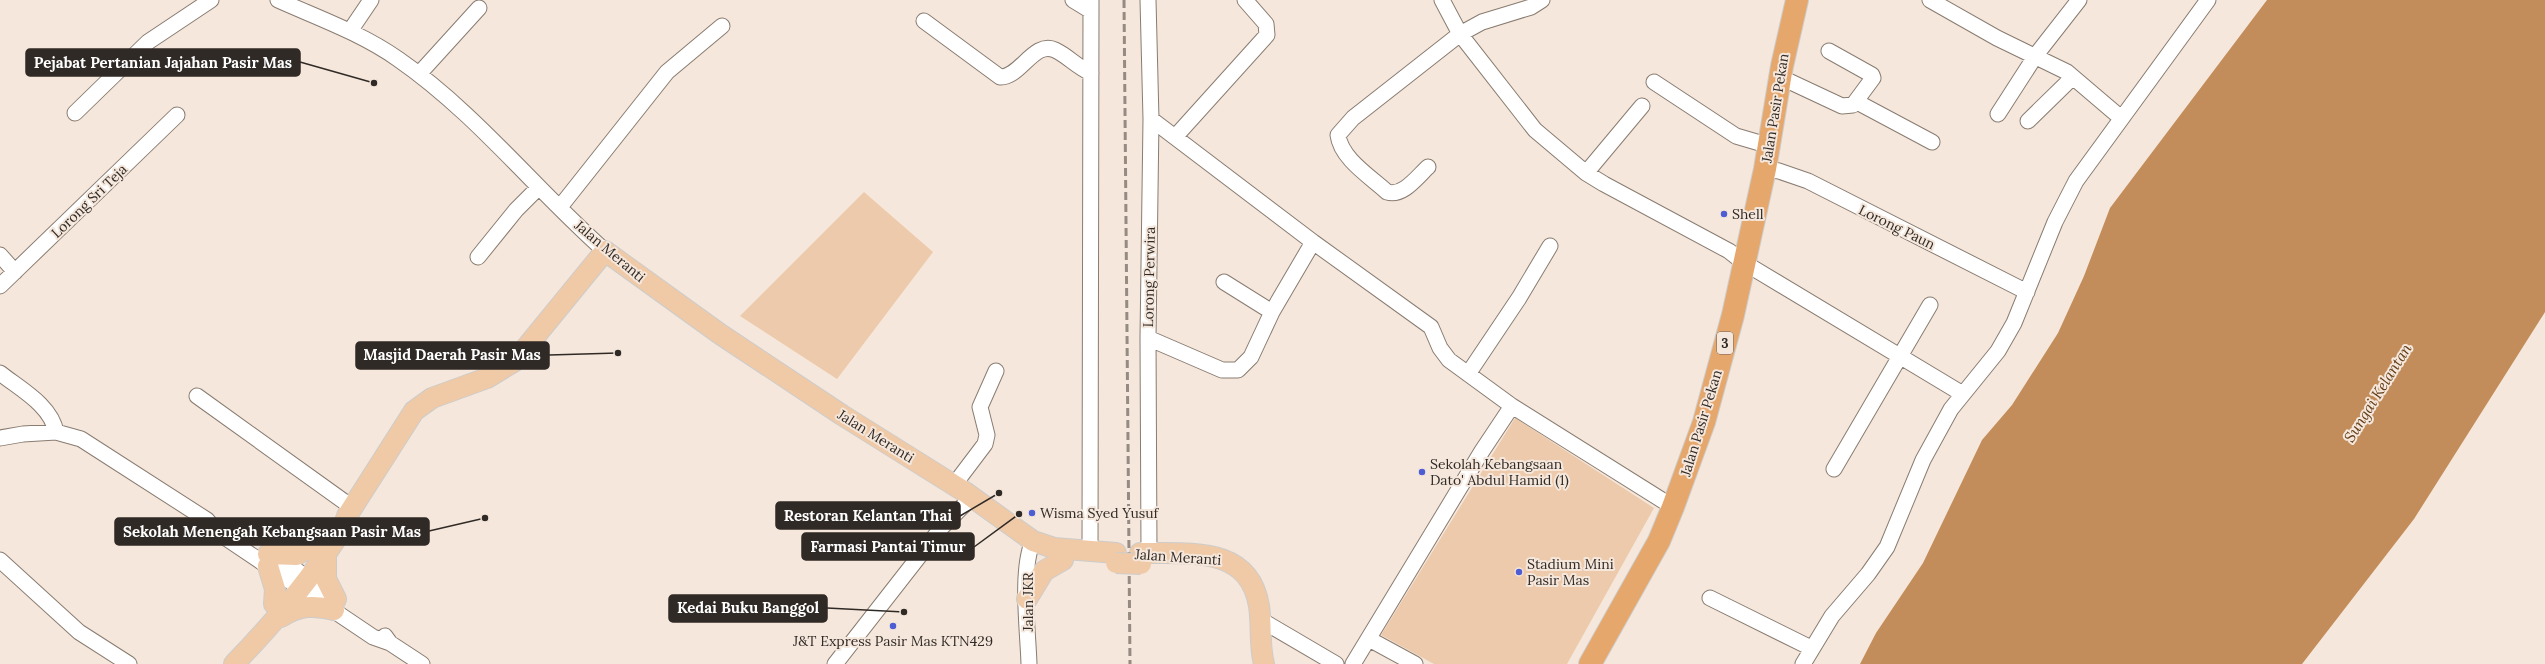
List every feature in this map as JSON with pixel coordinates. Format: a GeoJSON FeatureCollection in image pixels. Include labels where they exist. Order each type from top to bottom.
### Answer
{"type":"FeatureCollection","features":[{"type":"Feature","properties":{"kind":"highway","name":"Jalan Pasir Pekan"},"geometry":{"type":"LineString","coordinates":[[1590,664],[1655,547],[1673,507],[1704,422],[1733,315],[1743,262],[1770,146],[1780,77],[1797,0]]}},
{"type":"Feature","properties":{"kind":"main road","name":"Jalan Meranti"},"geometry":{"type":"LineString","coordinates":[[605,251],[720,334],[962,494],[1031,547],[1050,559],[1063,560],[1144,557],[1215,569],[1231,569],[1246,575],[1254,588],[1261,620],[1264,664]]}},
{"type":"Feature","properties":{"kind":"main road"},"geometry":{"type":"LineString","coordinates":[[234,664],[326,546],[336,525],[350,512],[414,411],[432,398],[487,378],[515,361],[605,251]]}},
{"type":"Feature","properties":{"kind":"main road"},"geometry":{"type":"LineString","coordinates":[[275,612],[274,580],[268,560],[296,555],[326,546]]}},
{"type":"Feature","properties":{"kind":"main road"},"geometry":{"type":"LineString","coordinates":[[222,664],[275,612],[302,606],[335,604],[326,579],[326,546]]}},
{"type":"Feature","properties":{"kind":"main road","name":"Jalan Meranti"},"geometry":{"type":"LineString","coordinates":[[1031,547],[1090,552],[1116,558]]}},
{"type":"Feature","properties":{"kind":"main road"},"geometry":{"type":"LineString","coordinates":[[1027,599],[1044,571],[1063,560]]}},
{"type":"Feature","properties":{"kind":"main road","name":"Jalan Meranti"},"geometry":{"type":"LineString","coordinates":[[1231,569],[1242,588],[1249,605],[1250,664]]}},
{"type":"Feature","properties":{"kind":"street"},"geometry":{"type":"LineString","coordinates":[[75,113],[148,42],[211,0]]}},
{"type":"Feature","properties":{"kind":"street","name":"Jalan Meranti"},"geometry":{"type":"LineString","coordinates":[[278,0],[350,31],[397,58],[419,74],[451,99],[605,251]]}},
{"type":"Feature","properties":{"kind":"street"},"geometry":{"type":"LineString","coordinates":[[350,31],[371,0]]}},
{"type":"Feature","properties":{"kind":"street"},"geometry":{"type":"LineString","coordinates":[[1073,0],[1091,6],[1090,552]]}},
{"type":"Feature","properties":{"kind":"street","name":"Lorong Perwira"},"geometry":{"type":"LineString","coordinates":[[1144,557],[1151,119],[1148,0]]}},
{"type":"Feature","properties":{"kind":"street"},"geometry":{"type":"LineString","coordinates":[[1176,137],[1267,35],[1262,18],[1245,0]]}},
{"type":"Feature","properties":{"kind":"street"},"geometry":{"type":"LineString","coordinates":[[1442,0],[1460,34],[1498,81],[1530,125],[1586,173],[1729,251],[1743,262],[1961,393]]}},
{"type":"Feature","properties":{"kind":"street"},"geometry":{"type":"LineString","coordinates":[[1428,167],[1402,191],[1397,193],[1387,192],[1345,153],[1339,144],[1338,135],[1354,118],[1460,34],[1482,22],[1531,7],[1542,0]]}},
{"type":"Feature","properties":{"kind":"street"},"geometry":{"type":"LineString","coordinates":[[1930,0],[1997,38],[2036,55],[2073,77],[2121,118]]}},
{"type":"Feature","properties":{"kind":"street"},"geometry":{"type":"LineString","coordinates":[[1998,114],[2036,55],[2078,0]]}},
{"type":"Feature","properties":{"kind":"street"},"geometry":{"type":"LineString","coordinates":[[1803,664],[1811,648],[1832,616],[1868,574],[1887,546],[1923,460],[1961,393],[1981,374],[1998,351],[2027,292],[2065,199],[2121,118],[2208,0]]}},
{"type":"Feature","properties":{"kind":"street"},"geometry":{"type":"LineString","coordinates":[[419,74],[479,8]]}},
{"type":"Feature","properties":{"kind":"street"},"geometry":{"type":"LineString","coordinates":[[924,21],[1000,77],[1010,76],[1035,54],[1047,48],[1054,50],[1091,73]]}},
{"type":"Feature","properties":{"kind":"street"},"geometry":{"type":"LineString","coordinates":[[560,207],[667,72],[722,26]]}},
{"type":"Feature","properties":{"kind":"street"},"geometry":{"type":"LineString","coordinates":[[1780,77],[1842,106],[1849,107],[1857,102],[1873,78],[1872,75],[1829,51]]}},
{"type":"Feature","properties":{"kind":"street"},"geometry":{"type":"LineString","coordinates":[[2028,121],[2073,77]]}},
{"type":"Feature","properties":{"kind":"street"},"geometry":{"type":"LineString","coordinates":[[1654,82],[1736,136],[1770,146]]}},
{"type":"Feature","properties":{"kind":"street"},"geometry":{"type":"LineString","coordinates":[[1857,102],[1932,142]]}},
{"type":"Feature","properties":{"kind":"street"},"geometry":{"type":"LineString","coordinates":[[1586,173],[1642,106]]}},
{"type":"Feature","properties":{"kind":"street","name":"Lorong Sri Teja"},"geometry":{"type":"LineString","coordinates":[[0,286],[177,115]]}},
{"type":"Feature","properties":{"kind":"street"},"geometry":{"type":"LineString","coordinates":[[1151,119],[1313,242],[1431,326],[1443,354],[1468,374],[1512,406],[1673,507]]}},
{"type":"Feature","properties":{"kind":"street","name":"Lorong Paun"},"geometry":{"type":"LineString","coordinates":[[1765,169],[1779,171],[1808,181],[2027,292]]}},
{"type":"Feature","properties":{"kind":"street"},"geometry":{"type":"LineString","coordinates":[[478,257],[516,210],[539,187]]}},
{"type":"Feature","properties":{"kind":"street"},"geometry":{"type":"LineString","coordinates":[[1148,338],[1222,370],[1238,370],[1251,358],[1272,312],[1313,242]]}},
{"type":"Feature","properties":{"kind":"street"},"geometry":{"type":"LineString","coordinates":[[1468,374],[1520,298],[1550,246]]}},
{"type":"Feature","properties":{"kind":"street"},"geometry":{"type":"LineString","coordinates":[[0,255],[15,272]]}},
{"type":"Feature","properties":{"kind":"street"},"geometry":{"type":"LineString","coordinates":[[1224,282],[1272,312]]}},
{"type":"Feature","properties":{"kind":"street"},"geometry":{"type":"LineString","coordinates":[[1834,469],[1930,305]]}},
{"type":"Feature","properties":{"kind":"street"},"geometry":{"type":"LineString","coordinates":[[835,664],[942,527],[962,494],[985,444],[987,435],[980,407],[996,371]]}},
{"type":"Feature","properties":{"kind":"street"},"geometry":{"type":"LineString","coordinates":[[0,373],[38,403],[52,420],[56,432]]}},
{"type":"Feature","properties":{"kind":"street"},"geometry":{"type":"LineString","coordinates":[[197,396],[350,512]]}},
{"type":"Feature","properties":{"kind":"street"},"geometry":{"type":"LineString","coordinates":[[1353,664],[1482,450],[1512,406]]}},
{"type":"Feature","properties":{"kind":"street"},"geometry":{"type":"LineString","coordinates":[[0,438],[23,434],[56,432],[81,439],[208,520],[217,532],[268,560],[335,604],[373,637],[390,643],[400,659],[422,664]]}},
{"type":"Feature","properties":{"kind":"street","name":"Jalan JKR"},"geometry":{"type":"LineString","coordinates":[[1030,664],[1027,599],[1031,547]]}},
{"type":"Feature","properties":{"kind":"street"},"geometry":{"type":"LineString","coordinates":[[0,560],[79,632],[129,664]]}},
{"type":"Feature","properties":{"kind":"street"},"geometry":{"type":"LineString","coordinates":[[1710,598],[1811,648]]}},
{"type":"Feature","properties":{"kind":"street"},"geometry":{"type":"LineString","coordinates":[[1261,620],[1336,664]]}},
{"type":"Feature","properties":{"kind":"street"},"geometry":{"type":"LineString","coordinates":[[1369,639],[1415,664]]}},
{"type":"Feature","properties":{"kind":"shaded area"},"geometry":{"type":"Polygon","coordinates":[[[864,192],[933,252],[837,379],[740,316],[864,192]]]}},
{"type":"Feature","properties":{"kind":"shaded area","name":"Stadium Mini Pasir Mas"},"geometry":{"type":"Polygon","coordinates":[[[1515,418],[1654,508],[1567,664],[1434,664],[1381,635],[1515,418]]]}},
{"type":"Feature","properties":{"kind":"water","name":"Sungai Kelantan"},"geometry":{"type":"Polygon","coordinates":[[[2267,0],[2545,0],[2545,312],[2414,519],[2302,664],[1860,664],[1876,633],[1923,563],[1982,440],[2012,405],[2058,333],[2084,276],[2110,208],[2267,0]]]}},
{"type":"Feature","properties":{"kind":"railway"},"geometry":{"type":"LineString","coordinates":[[1124,0],[1130,664]]}},
{"type":"Feature","properties":{"kind":"place","name":"Pejabat Pertanian Jajahan Pasir Mas"},"geometry":{"type":"Point","coordinates":[374,83]}},
{"type":"Feature","properties":{"kind":"place","name":"Shell"},"geometry":{"type":"Point","coordinates":[1724,214]}},
{"type":"Feature","properties":{"kind":"place","name":"Masjid Daerah Pasir Mas"},"geometry":{"type":"Point","coordinates":[618,353]}},
{"type":"Feature","properties":{"kind":"place","name":"Sekolah Kebangsaan Dato' Abdul Hamid (1)"},"geometry":{"type":"Point","coordinates":[1422,472]}},
{"type":"Feature","properties":{"kind":"place","name":"Restoran Kelantan Thai"},"geometry":{"type":"Point","coordinates":[999,493]}},
{"type":"Feature","properties":{"kind":"place","name":"Wisma Syed Yusuf"},"geometry":{"type":"Point","coordinates":[1032,513]}},
{"type":"Feature","properties":{"kind":"place","name":"Farmasi Pantai Timur"},"geometry":{"type":"Point","coordinates":[1019,514]}},
{"type":"Feature","properties":{"kind":"place","name":"Sekolah Menengah Kebangsaan Pasir Mas"},"geometry":{"type":"Point","coordinates":[485,518]}},
{"type":"Feature","properties":{"kind":"place","name":"Stadium Mini Pasir Mas"},"geometry":{"type":"Point","coordinates":[1519,572]}},
{"type":"Feature","properties":{"kind":"place","name":"Kedai Buku Banggol"},"geometry":{"type":"Point","coordinates":[904,612]}},
{"type":"Feature","properties":{"kind":"place","name":"J&T Express Pasir Mas KTN429"},"geometry":{"type":"Point","coordinates":[893,626]}}]}
